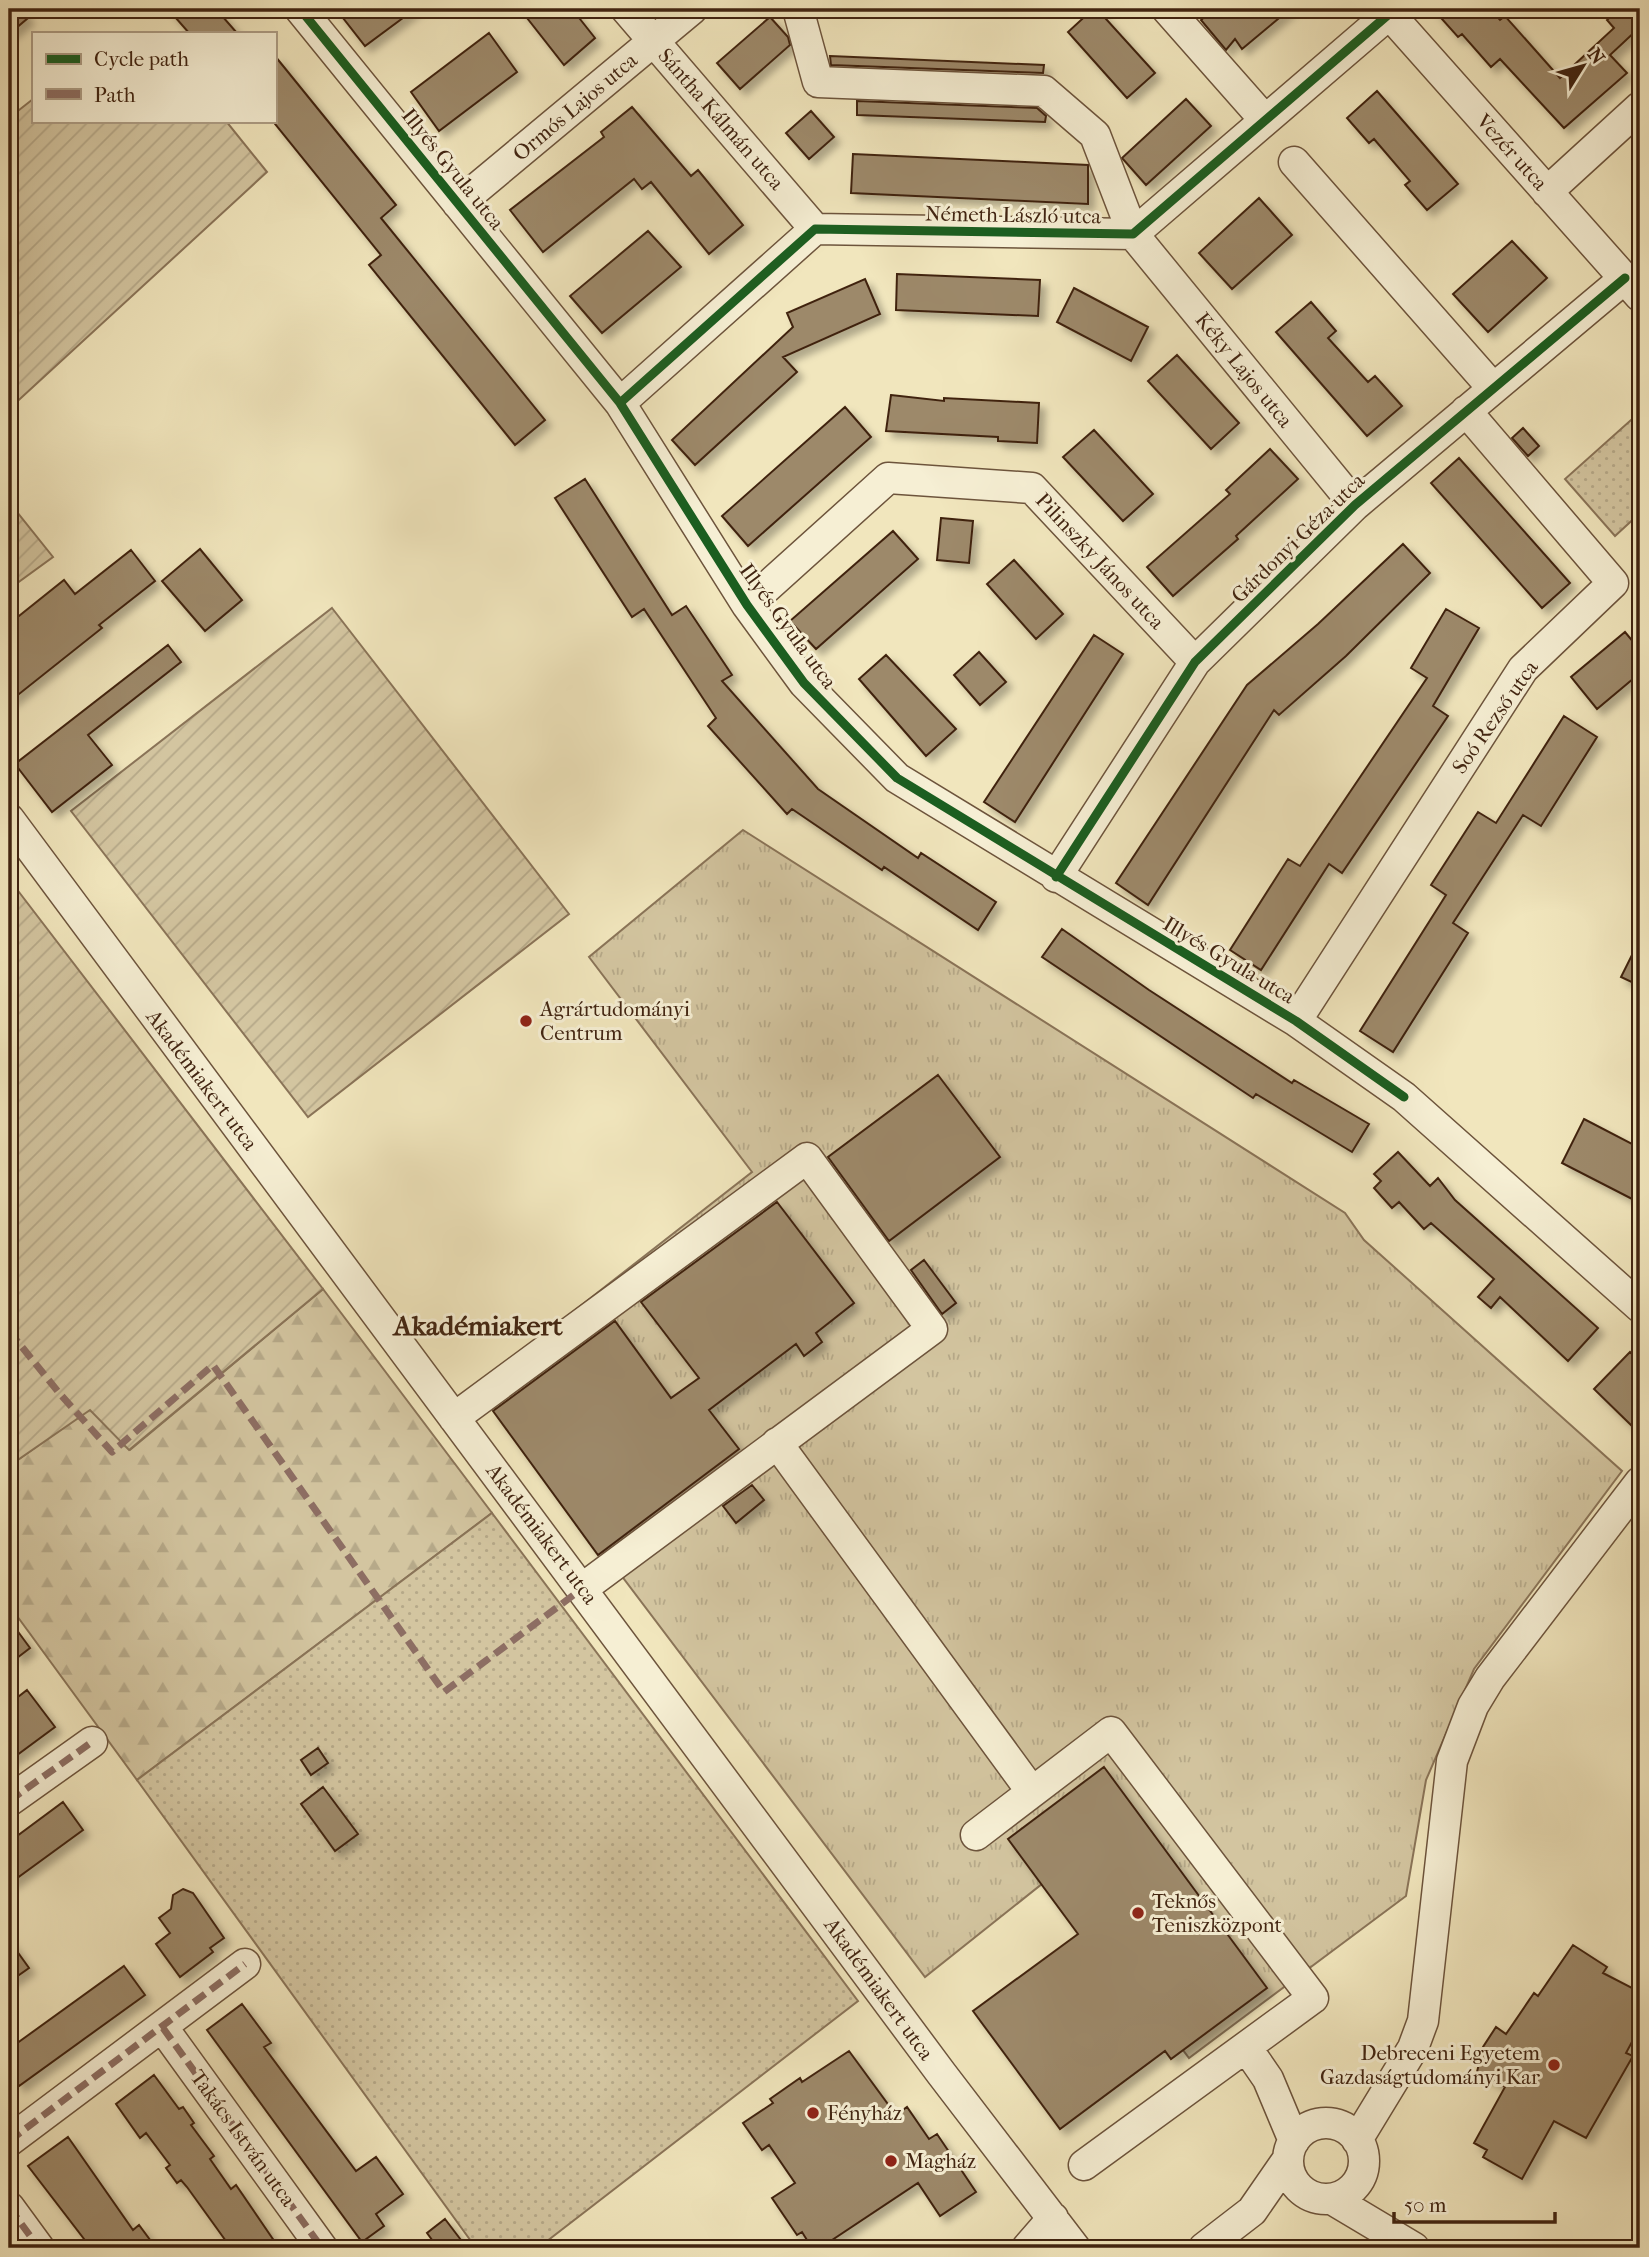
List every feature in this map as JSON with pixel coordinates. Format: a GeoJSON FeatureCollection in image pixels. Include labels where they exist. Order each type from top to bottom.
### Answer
{"type":"FeatureCollection","features":[{"type":"Feature","properties":{"kind":"street","name":"Illyés Gyula utca"},"geometry":{"type":"LineString","coordinates":[[300,9],[620,403],[747,605],[804,683],[897,778],[1296,1021],[1404,1097],[1640,1307]]}},
{"type":"Feature","properties":{"kind":"street","name":"Sántha Kálmán utca"},"geometry":{"type":"LineString","coordinates":[[626,9],[815,229]]}},
{"type":"Feature","properties":{"kind":"street","name":"Ormós Lajos utca"},"geometry":{"type":"LineString","coordinates":[[458,204],[692,9]]}},
{"type":"Feature","properties":{"kind":"street","name":"Kéky Lajos utca"},"geometry":{"type":"LineString","coordinates":[[798,9],[818,82],[1044,91],[1095,135],[1133,234],[1355,505]]}},
{"type":"Feature","properties":{"kind":"street"},"geometry":{"type":"LineString","coordinates":[[1167,9],[1265,120]]}},
{"type":"Feature","properties":{"kind":"street"},"geometry":{"type":"LineString","coordinates":[[1133,234],[1387,11]]}},
{"type":"Feature","properties":{"kind":"street","name":"Vezér utca"},"geometry":{"type":"LineString","coordinates":[[1387,11],[1632,287]]}},
{"type":"Feature","properties":{"kind":"street"},"geometry":{"type":"LineString","coordinates":[[1547,192],[1640,107]]}},
{"type":"Feature","properties":{"kind":"street"},"geometry":{"type":"LineString","coordinates":[[1294,162],[1492,387]]}},
{"type":"Feature","properties":{"kind":"street"},"geometry":{"type":"LineString","coordinates":[[620,403],[815,229]]}},
{"type":"Feature","properties":{"kind":"street","name":"Németh László utca"},"geometry":{"type":"LineString","coordinates":[[815,229],[1133,234]]}},
{"type":"Feature","properties":{"kind":"street","name":"Gárdonyi Géza utca"},"geometry":{"type":"LineString","coordinates":[[1056,877],[1195,662],[1355,505],[1492,387],[1632,287]]}},
{"type":"Feature","properties":{"kind":"street","name":"Soó Rezső utca"},"geometry":{"type":"LineString","coordinates":[[1296,1021],[1523,669],[1613,583],[1466,411]]}},
{"type":"Feature","properties":{"kind":"street","name":"Pilinszky János utca"},"geometry":{"type":"LineString","coordinates":[[747,605],[888,478],[1032,488],[1195,662]]}},
{"type":"Feature","properties":{"kind":"street","name":"Akadémiakert utca"},"geometry":{"type":"LineString","coordinates":[[9,819],[941,2073],[1075,2248]]}},
{"type":"Feature","properties":{"kind":"street"},"geometry":{"type":"LineString","coordinates":[[454,1418],[807,1158],[932,1329],[583,1588]]}},
{"type":"Feature","properties":{"kind":"street"},"geometry":{"type":"LineString","coordinates":[[776,1443],[1032,1792]]}},
{"type":"Feature","properties":{"kind":"street"},"geometry":{"type":"LineString","coordinates":[[1204,2248],[1252,2211],[1308,2128],[1341,2130],[1392,2082],[1413,2048],[1423,2021],[1452,1761],[1474,1706],[1490,1678],[1640,1482]]}},
{"type":"Feature","properties":{"kind":"street"},"geometry":{"type":"LineString","coordinates":[[976,1835],[1111,1732],[1313,1998],[1084,2165]]}},
{"type":"Feature","properties":{"kind":"street"},"geometry":{"type":"LineString","coordinates":[[9,1801],[92,1742]]}},
{"type":"Feature","properties":{"kind":"street"},"geometry":{"type":"LineString","coordinates":[[9,2141],[245,1964]]}},
{"type":"Feature","properties":{"kind":"street","name":"Takács István utca"},"geometry":{"type":"LineString","coordinates":[[163,2028],[322,2248]]}},
{"type":"Feature","properties":{"kind":"street"},"geometry":{"type":"LineString","coordinates":[[1245,2047],[1268,2079],[1291,2150],[1294,2182],[1402,2241]]}},
{"type":"Feature","properties":{"kind":"street"},"geometry":{"type":"LineString","coordinates":[[1252,2211],[1344,2194],[1361,2175],[1364,2163],[1341,2130],[1268,2079]]}},
{"type":"Feature","properties":{"kind":"street"},"geometry":{"type":"LineString","coordinates":[[1361,2175],[1402,2241]]}},
{"type":"Feature","properties":{"kind":"street"},"geometry":{"type":"LineString","coordinates":[[9,2207],[39,2248]]}},
{"type":"Feature","properties":{"kind":"street"},"geometry":{"type":"LineString","coordinates":[[1027,2248],[1053,2218]]}},
{"type":"Feature","properties":{"kind":"green space"},"geometry":{"type":"Polygon","coordinates":[[[32,100],[32,122],[227,122],[267,172],[9,409],[9,118],[32,100]]]}},
{"type":"Feature","properties":{"kind":"green space"},"geometry":{"type":"Polygon","coordinates":[[[1640,412],[1640,513],[1615,536],[1565,479],[1640,412]]]}},
{"type":"Feature","properties":{"kind":"green space"},"geometry":{"type":"Polygon","coordinates":[[[9,502],[53,557],[9,589],[9,502]]]}},
{"type":"Feature","properties":{"kind":"green space"},"geometry":{"type":"Polygon","coordinates":[[[332,608],[569,914],[308,1117],[71,811],[332,608]]]}},
{"type":"Feature","properties":{"kind":"green space"},"geometry":{"type":"Polygon","coordinates":[[[743,830],[1345,1213],[1364,1240],[1622,1471],[1474,1669],[1426,1780],[1406,1896],[1189,2058],[1052,1876],[925,1977],[478,1386],[752,1172],[589,957],[743,830]]]}},
{"type":"Feature","properties":{"kind":"green space"},"geometry":{"type":"Polygon","coordinates":[[[9,879],[323,1289],[129,1450],[90,1410],[9,1466],[9,879]]]}},
{"type":"Feature","properties":{"kind":"green space"},"geometry":{"type":"Polygon","coordinates":[[[323,1289],[492,1513],[137,1780],[9,1605],[9,1466],[90,1409],[130,1450],[323,1289]]]}},
{"type":"Feature","properties":{"kind":"green space"},"geometry":{"type":"Polygon","coordinates":[[[492,1513],[858,2001],[538,2248],[476,2248],[137,1780],[492,1513]]]}},
{"type":"Feature","properties":{"kind":"building"},"geometry":{"type":"Polygon","coordinates":[[[9,9],[21,9],[28,18],[9,34],[9,9]]]}},
{"type":"Feature","properties":{"kind":"building"},"geometry":{"type":"Polygon","coordinates":[[[168,9],[216,9],[236,32],[188,32],[168,9]]]}},
{"type":"Feature","properties":{"kind":"building"},"geometry":{"type":"Polygon","coordinates":[[[336,9],[415,9],[365,46],[336,9]]]}},
{"type":"Feature","properties":{"kind":"building"},"geometry":{"type":"Polygon","coordinates":[[[520,9],[572,9],[595,38],[564,65],[520,9]]]}},
{"type":"Feature","properties":{"kind":"building"},"geometry":{"type":"Polygon","coordinates":[[[1093,9],[1097,9],[1155,73],[1127,98],[1068,32],[1093,9]]]}},
{"type":"Feature","properties":{"kind":"building"},"geometry":{"type":"Polygon","coordinates":[[[1214,9],[1290,9],[1242,49],[1235,39],[1226,50],[1201,20],[1214,9]]]}},
{"type":"Feature","properties":{"kind":"building"},"geometry":{"type":"Polygon","coordinates":[[[1433,9],[1490,9],[1500,20],[1505,16],[1560,78],[1614,28],[1607,20],[1619,9],[1640,9],[1640,27],[1610,55],[1627,73],[1564,128],[1500,59],[1491,67],[1462,34],[1458,37],[1433,9]]]}},
{"type":"Feature","properties":{"kind":"building"},"geometry":{"type":"Polygon","coordinates":[[[770,17],[788,37],[790,45],[740,89],[717,63],[770,17]]]}},
{"type":"Feature","properties":{"kind":"building"},"geometry":{"type":"Polygon","coordinates":[[[489,33],[517,72],[439,131],[411,92],[489,33]]]}},
{"type":"Feature","properties":{"kind":"building"},"geometry":{"type":"Polygon","coordinates":[[[830,56],[1044,65],[1043,73],[831,65],[830,56]]]}},
{"type":"Feature","properties":{"kind":"building"},"geometry":{"type":"Polygon","coordinates":[[[276,57],[396,205],[381,218],[545,420],[515,445],[369,265],[381,255],[275,124],[276,57]]]}},
{"type":"Feature","properties":{"kind":"building"},"geometry":{"type":"Polygon","coordinates":[[[1377,91],[1458,184],[1427,210],[1405,185],[1410,181],[1374,139],[1369,143],[1347,118],[1377,91]]]}},
{"type":"Feature","properties":{"kind":"building"},"geometry":{"type":"Polygon","coordinates":[[[1186,99],[1211,126],[1146,185],[1122,158],[1186,99]]]}},
{"type":"Feature","properties":{"kind":"building"},"geometry":{"type":"Polygon","coordinates":[[[857,101],[1037,108],[1046,116],[1045,122],[857,115],[857,101]]]}},
{"type":"Feature","properties":{"kind":"building"},"geometry":{"type":"Polygon","coordinates":[[[632,107],[691,176],[698,170],[743,225],[709,254],[651,182],[642,189],[634,179],[543,252],[510,210],[604,137],[601,132],[632,107]]]}},
{"type":"Feature","properties":{"kind":"building"},"geometry":{"type":"Polygon","coordinates":[[[811,111],[834,137],[809,159],[786,133],[811,111]]]}},
{"type":"Feature","properties":{"kind":"building"},"geometry":{"type":"Polygon","coordinates":[[[853,154],[1088,165],[1088,204],[851,193],[853,154]]]}},
{"type":"Feature","properties":{"kind":"building"},"geometry":{"type":"Polygon","coordinates":[[[1259,198],[1292,235],[1232,289],[1199,253],[1259,198]]]}},
{"type":"Feature","properties":{"kind":"building"},"geometry":{"type":"Polygon","coordinates":[[[648,231],[681,267],[602,333],[570,296],[648,231]]]}},
{"type":"Feature","properties":{"kind":"building"},"geometry":{"type":"Polygon","coordinates":[[[1512,241],[1547,278],[1488,332],[1453,294],[1512,241]]]}},
{"type":"Feature","properties":{"kind":"building"},"geometry":{"type":"Polygon","coordinates":[[[897,274],[1040,280],[1038,316],[896,310],[897,274]]]}},
{"type":"Feature","properties":{"kind":"building"},"geometry":{"type":"Polygon","coordinates":[[[865,279],[880,314],[783,357],[797,372],[695,465],[672,440],[793,327],[787,313],[865,279]]]}},
{"type":"Feature","properties":{"kind":"building"},"geometry":{"type":"Polygon","coordinates":[[[1074,288],[1148,327],[1131,361],[1057,322],[1074,288]]]}},
{"type":"Feature","properties":{"kind":"building"},"geometry":{"type":"Polygon","coordinates":[[[1311,302],[1336,331],[1328,338],[1368,382],[1375,376],[1402,406],[1367,436],[1276,332],[1311,302]]]}},
{"type":"Feature","properties":{"kind":"building"},"geometry":{"type":"Polygon","coordinates":[[[1177,355],[1239,423],[1211,449],[1148,381],[1177,355]]]}},
{"type":"Feature","properties":{"kind":"building"},"geometry":{"type":"Polygon","coordinates":[[[891,395],[944,401],[944,398],[1039,403],[1037,443],[998,441],[998,437],[886,431],[891,395]]]}},
{"type":"Feature","properties":{"kind":"building"},"geometry":{"type":"Polygon","coordinates":[[[845,407],[871,437],[748,546],[722,516],[845,407]]]}},
{"type":"Feature","properties":{"kind":"building"},"geometry":{"type":"Polygon","coordinates":[[[1523,428],[1539,446],[1528,456],[1512,438],[1523,428]]]}},
{"type":"Feature","properties":{"kind":"building"},"geometry":{"type":"Polygon","coordinates":[[[1094,430],[1153,494],[1123,521],[1063,457],[1094,430]]]}},
{"type":"Feature","properties":{"kind":"building"},"geometry":{"type":"Polygon","coordinates":[[[1270,449],[1298,479],[1236,536],[1238,539],[1173,596],[1147,567],[1230,494],[1226,490],[1270,449]]]}},
{"type":"Feature","properties":{"kind":"building"},"geometry":{"type":"Polygon","coordinates":[[[1459,458],[1570,583],[1542,608],[1431,483],[1459,458]]]}},
{"type":"Feature","properties":{"kind":"building"},"geometry":{"type":"Polygon","coordinates":[[[585,479],[672,615],[686,606],[732,675],[722,681],[818,789],[918,858],[921,853],[996,902],[978,930],[792,809],[787,814],[708,726],[716,718],[644,609],[632,617],[555,498],[585,479]]]}},
{"type":"Feature","properties":{"kind":"building"},"geometry":{"type":"Polygon","coordinates":[[[941,518],[973,521],[969,563],[937,560],[941,518]]]}},
{"type":"Feature","properties":{"kind":"building"},"geometry":{"type":"Polygon","coordinates":[[[893,531],[918,559],[816,649],[790,621],[893,531]]]}},
{"type":"Feature","properties":{"kind":"building"},"geometry":{"type":"Polygon","coordinates":[[[1403,544],[1430,573],[1346,656],[1279,715],[1274,710],[1148,905],[1116,883],[1247,685],[1318,624],[1403,544]]]}},
{"type":"Feature","properties":{"kind":"building"},"geometry":{"type":"Polygon","coordinates":[[[200,549],[242,600],[205,631],[162,581],[200,549]]]}},
{"type":"Feature","properties":{"kind":"building"},"geometry":{"type":"Polygon","coordinates":[[[131,550],[155,581],[99,625],[102,628],[9,702],[9,624],[64,580],[75,594],[131,550]]]}},
{"type":"Feature","properties":{"kind":"building"},"geometry":{"type":"Polygon","coordinates":[[[1014,560],[1063,614],[1036,639],[987,584],[1014,560]]]}},
{"type":"Feature","properties":{"kind":"building"},"geometry":{"type":"Polygon","coordinates":[[[1446,609],[1479,628],[1433,706],[1448,716],[1342,873],[1329,864],[1261,970],[1230,950],[1288,859],[1300,866],[1427,678],[1411,668],[1446,609]]]}},
{"type":"Feature","properties":{"kind":"building"},"geometry":{"type":"Polygon","coordinates":[[[1625,632],[1640,650],[1640,673],[1597,709],[1571,677],[1625,632]]]}},
{"type":"Feature","properties":{"kind":"building"},"geometry":{"type":"Polygon","coordinates":[[[1094,635],[1123,654],[1015,822],[984,802],[1094,635]]]}},
{"type":"Feature","properties":{"kind":"building"},"geometry":{"type":"Polygon","coordinates":[[[168,645],[181,662],[88,735],[112,765],[52,812],[15,764],[168,645]]]}},
{"type":"Feature","properties":{"kind":"building"},"geometry":{"type":"Polygon","coordinates":[[[979,652],[1006,682],[980,705],[954,675],[979,652]]]}},
{"type":"Feature","properties":{"kind":"building"},"geometry":{"type":"Polygon","coordinates":[[[886,655],[956,729],[926,756],[859,679],[886,655]]]}},
{"type":"Feature","properties":{"kind":"building"},"geometry":{"type":"Polygon","coordinates":[[[1564,716],[1597,737],[1541,826],[1523,815],[1453,923],[1468,933],[1393,1052],[1360,1031],[1446,895],[1431,885],[1478,812],[1496,823],[1564,716]]]}},
{"type":"Feature","properties":{"kind":"building"},"geometry":{"type":"Polygon","coordinates":[[[1062,929],[1149,990],[1292,1083],[1294,1080],[1369,1124],[1352,1152],[1256,1094],[1253,1098],[1042,957],[1062,929]]]}},
{"type":"Feature","properties":{"kind":"building"},"geometry":{"type":"Polygon","coordinates":[[[1640,939],[1640,986],[1621,977],[1640,939]]]}},
{"type":"Feature","properties":{"kind":"building"},"geometry":{"type":"Polygon","coordinates":[[[938,1075],[1000,1157],[889,1241],[828,1157],[938,1075]]]}},
{"type":"Feature","properties":{"kind":"building"},"geometry":{"type":"Polygon","coordinates":[[[1584,1119],[1640,1148],[1640,1203],[1562,1163],[1584,1119]]]}},
{"type":"Feature","properties":{"kind":"building"},"geometry":{"type":"Polygon","coordinates":[[[1398,1152],[1430,1186],[1438,1178],[1455,1200],[1598,1328],[1568,1361],[1500,1297],[1491,1308],[1478,1297],[1494,1279],[1431,1223],[1424,1229],[1399,1202],[1392,1208],[1374,1188],[1381,1181],[1374,1174],[1398,1152]]]}},
{"type":"Feature","properties":{"kind":"building"},"geometry":{"type":"Polygon","coordinates":[[[777,1202],[854,1303],[816,1333],[822,1342],[804,1356],[796,1344],[709,1410],[739,1449],[598,1555],[493,1411],[615,1321],[671,1398],[699,1378],[641,1302],[777,1202]]]}},
{"type":"Feature","properties":{"kind":"building"},"geometry":{"type":"Polygon","coordinates":[[[924,1260],[956,1303],[942,1314],[911,1270],[924,1260]]]}},
{"type":"Feature","properties":{"kind":"building"},"geometry":{"type":"Polygon","coordinates":[[[1630,1352],[1640,1362],[1640,1418],[1632,1426],[1594,1389],[1630,1352]]]}},
{"type":"Feature","properties":{"kind":"building"},"geometry":{"type":"Polygon","coordinates":[[[752,1485],[764,1500],[736,1523],[723,1506],[752,1485]]]}},
{"type":"Feature","properties":{"kind":"building"},"geometry":{"type":"Polygon","coordinates":[[[19,1633],[30,1648],[17,1658],[9,1641],[19,1633]]]}},
{"type":"Feature","properties":{"kind":"building"},"geometry":{"type":"Polygon","coordinates":[[[27,1690],[55,1727],[9,1761],[9,1704],[27,1690]]]}},
{"type":"Feature","properties":{"kind":"building"},"geometry":{"type":"Polygon","coordinates":[[[318,1748],[328,1763],[311,1775],[301,1760],[318,1748]]]}},
{"type":"Feature","properties":{"kind":"building","name":"Teknős Teniszközpont"},"geometry":{"type":"Polygon","coordinates":[[[1104,1767],[1267,1988],[1171,2059],[1165,2051],[1060,2129],[973,2011],[1078,1934],[1008,1839],[1104,1767]]]}},
{"type":"Feature","properties":{"kind":"building"},"geometry":{"type":"Polygon","coordinates":[[[323,1787],[358,1834],[335,1851],[301,1804],[323,1787]]]}},
{"type":"Feature","properties":{"kind":"building"},"geometry":{"type":"Polygon","coordinates":[[[63,1802],[83,1830],[9,1884],[9,1842],[63,1802]]]}},
{"type":"Feature","properties":{"kind":"building"},"geometry":{"type":"Polygon","coordinates":[[[183,1889],[193,1893],[224,1938],[210,1948],[213,1952],[180,1977],[156,1944],[170,1933],[159,1918],[171,1909],[173,1895],[183,1889]]]}},
{"type":"Feature","properties":{"kind":"building"},"geometry":{"type":"Polygon","coordinates":[[[9,1940],[29,1968],[9,1982],[9,1940]]]}},
{"type":"Feature","properties":{"kind":"building","name":"Debreceni Egyetem Gazdaságtudományi Kar"},"geometry":{"type":"Polygon","coordinates":[[[1573,1945],[1607,1967],[1603,1973],[1640,1992],[1640,2027],[1626,2053],[1633,2056],[1586,2138],[1554,2121],[1522,2179],[1483,2157],[1487,2150],[1474,2143],[1505,2087],[1477,2072],[1483,2047],[1496,2027],[1506,2034],[1534,1993],[1538,1996],[1573,1945]]]}},
{"type":"Feature","properties":{"kind":"building"},"geometry":{"type":"Polygon","coordinates":[[[124,1966],[145,1995],[19,2086],[9,2071],[9,2049],[124,1966]]]}},
{"type":"Feature","properties":{"kind":"building"},"geometry":{"type":"Polygon","coordinates":[[[242,2004],[271,2043],[264,2047],[356,2171],[376,2157],[403,2194],[376,2214],[384,2226],[362,2242],[207,2030],[242,2004]]]}},
{"type":"Feature","properties":{"kind":"building"},"geometry":{"type":"Polygon","coordinates":[[[849,2051],[896,2115],[907,2107],[929,2139],[937,2134],[976,2192],[940,2216],[918,2183],[820,2248],[812,2248],[802,2232],[797,2235],[772,2198],[795,2183],[769,2145],[762,2150],[743,2123],[773,2103],[770,2099],[800,2078],[802,2082],[849,2051]]]}},
{"type":"Feature","properties":{"kind":"building"},"geometry":{"type":"Polygon","coordinates":[[[154,2075],[179,2109],[183,2107],[194,2123],[191,2125],[214,2156],[210,2159],[231,2189],[236,2185],[279,2248],[231,2248],[187,2187],[181,2180],[177,2183],[166,2168],[170,2165],[146,2133],[140,2138],[116,2104],[154,2075]]]}},
{"type":"Feature","properties":{"kind":"building"},"geometry":{"type":"Polygon","coordinates":[[[68,2137],[133,2230],[139,2225],[156,2248],[91,2248],[28,2166],[68,2137]]]}},
{"type":"Feature","properties":{"kind":"building"},"geometry":{"type":"Polygon","coordinates":[[[445,2219],[467,2248],[438,2248],[427,2233],[445,2219]]]}},
{"type":"Feature","properties":{"kind":"marked path"},"geometry":{"type":"LineString","coordinates":[[9,1331],[112,1452],[213,1365],[444,1692],[583,1588]]}},
{"type":"Feature","properties":{"kind":"marked path"},"geometry":{"type":"LineString","coordinates":[[9,1801],[92,1742]]}},
{"type":"Feature","properties":{"kind":"marked path"},"geometry":{"type":"LineString","coordinates":[[9,2141],[245,1964]]}},
{"type":"Feature","properties":{"kind":"marked path"},"geometry":{"type":"LineString","coordinates":[[163,2028],[322,2248]]}},
{"type":"Feature","properties":{"kind":"marked path"},"geometry":{"type":"LineString","coordinates":[[9,2207],[39,2248]]}},
{"type":"Feature","properties":{"kind":"cycle path"},"geometry":{"type":"LineString","coordinates":[[300,9],[620,403],[747,605],[804,683],[897,778],[1296,1021],[1404,1097]]}},
{"type":"Feature","properties":{"kind":"cycle path"},"geometry":{"type":"LineString","coordinates":[[620,403],[815,229],[1133,234],[1389,14]]}},
{"type":"Feature","properties":{"kind":"cycle path"},"geometry":{"type":"LineString","coordinates":[[1056,877],[1195,662],[1355,505],[1625,278]]}},
{"type":"Feature","properties":{"kind":"place","name":"Agrártudományi Centrum"},"geometry":{"type":"Point","coordinates":[526,1021]}},
{"type":"Feature","properties":{"kind":"place","name":"Teknős Teniszközpont"},"geometry":{"type":"Point","coordinates":[1138,1913]}},
{"type":"Feature","properties":{"kind":"place","name":"Debreceni Egyetem Gazdaságtudományi Kar"},"geometry":{"type":"Point","coordinates":[1554,2065]}},
{"type":"Feature","properties":{"kind":"place","name":"Fényház"},"geometry":{"type":"Point","coordinates":[813,2113]}},
{"type":"Feature","properties":{"kind":"place","name":"Magház"},"geometry":{"type":"Point","coordinates":[891,2161]}},
{"type":"Feature","properties":{"kind":"district","name":"Akadémiakert"},"geometry":{"type":"Point","coordinates":[478,1325]}}]}
